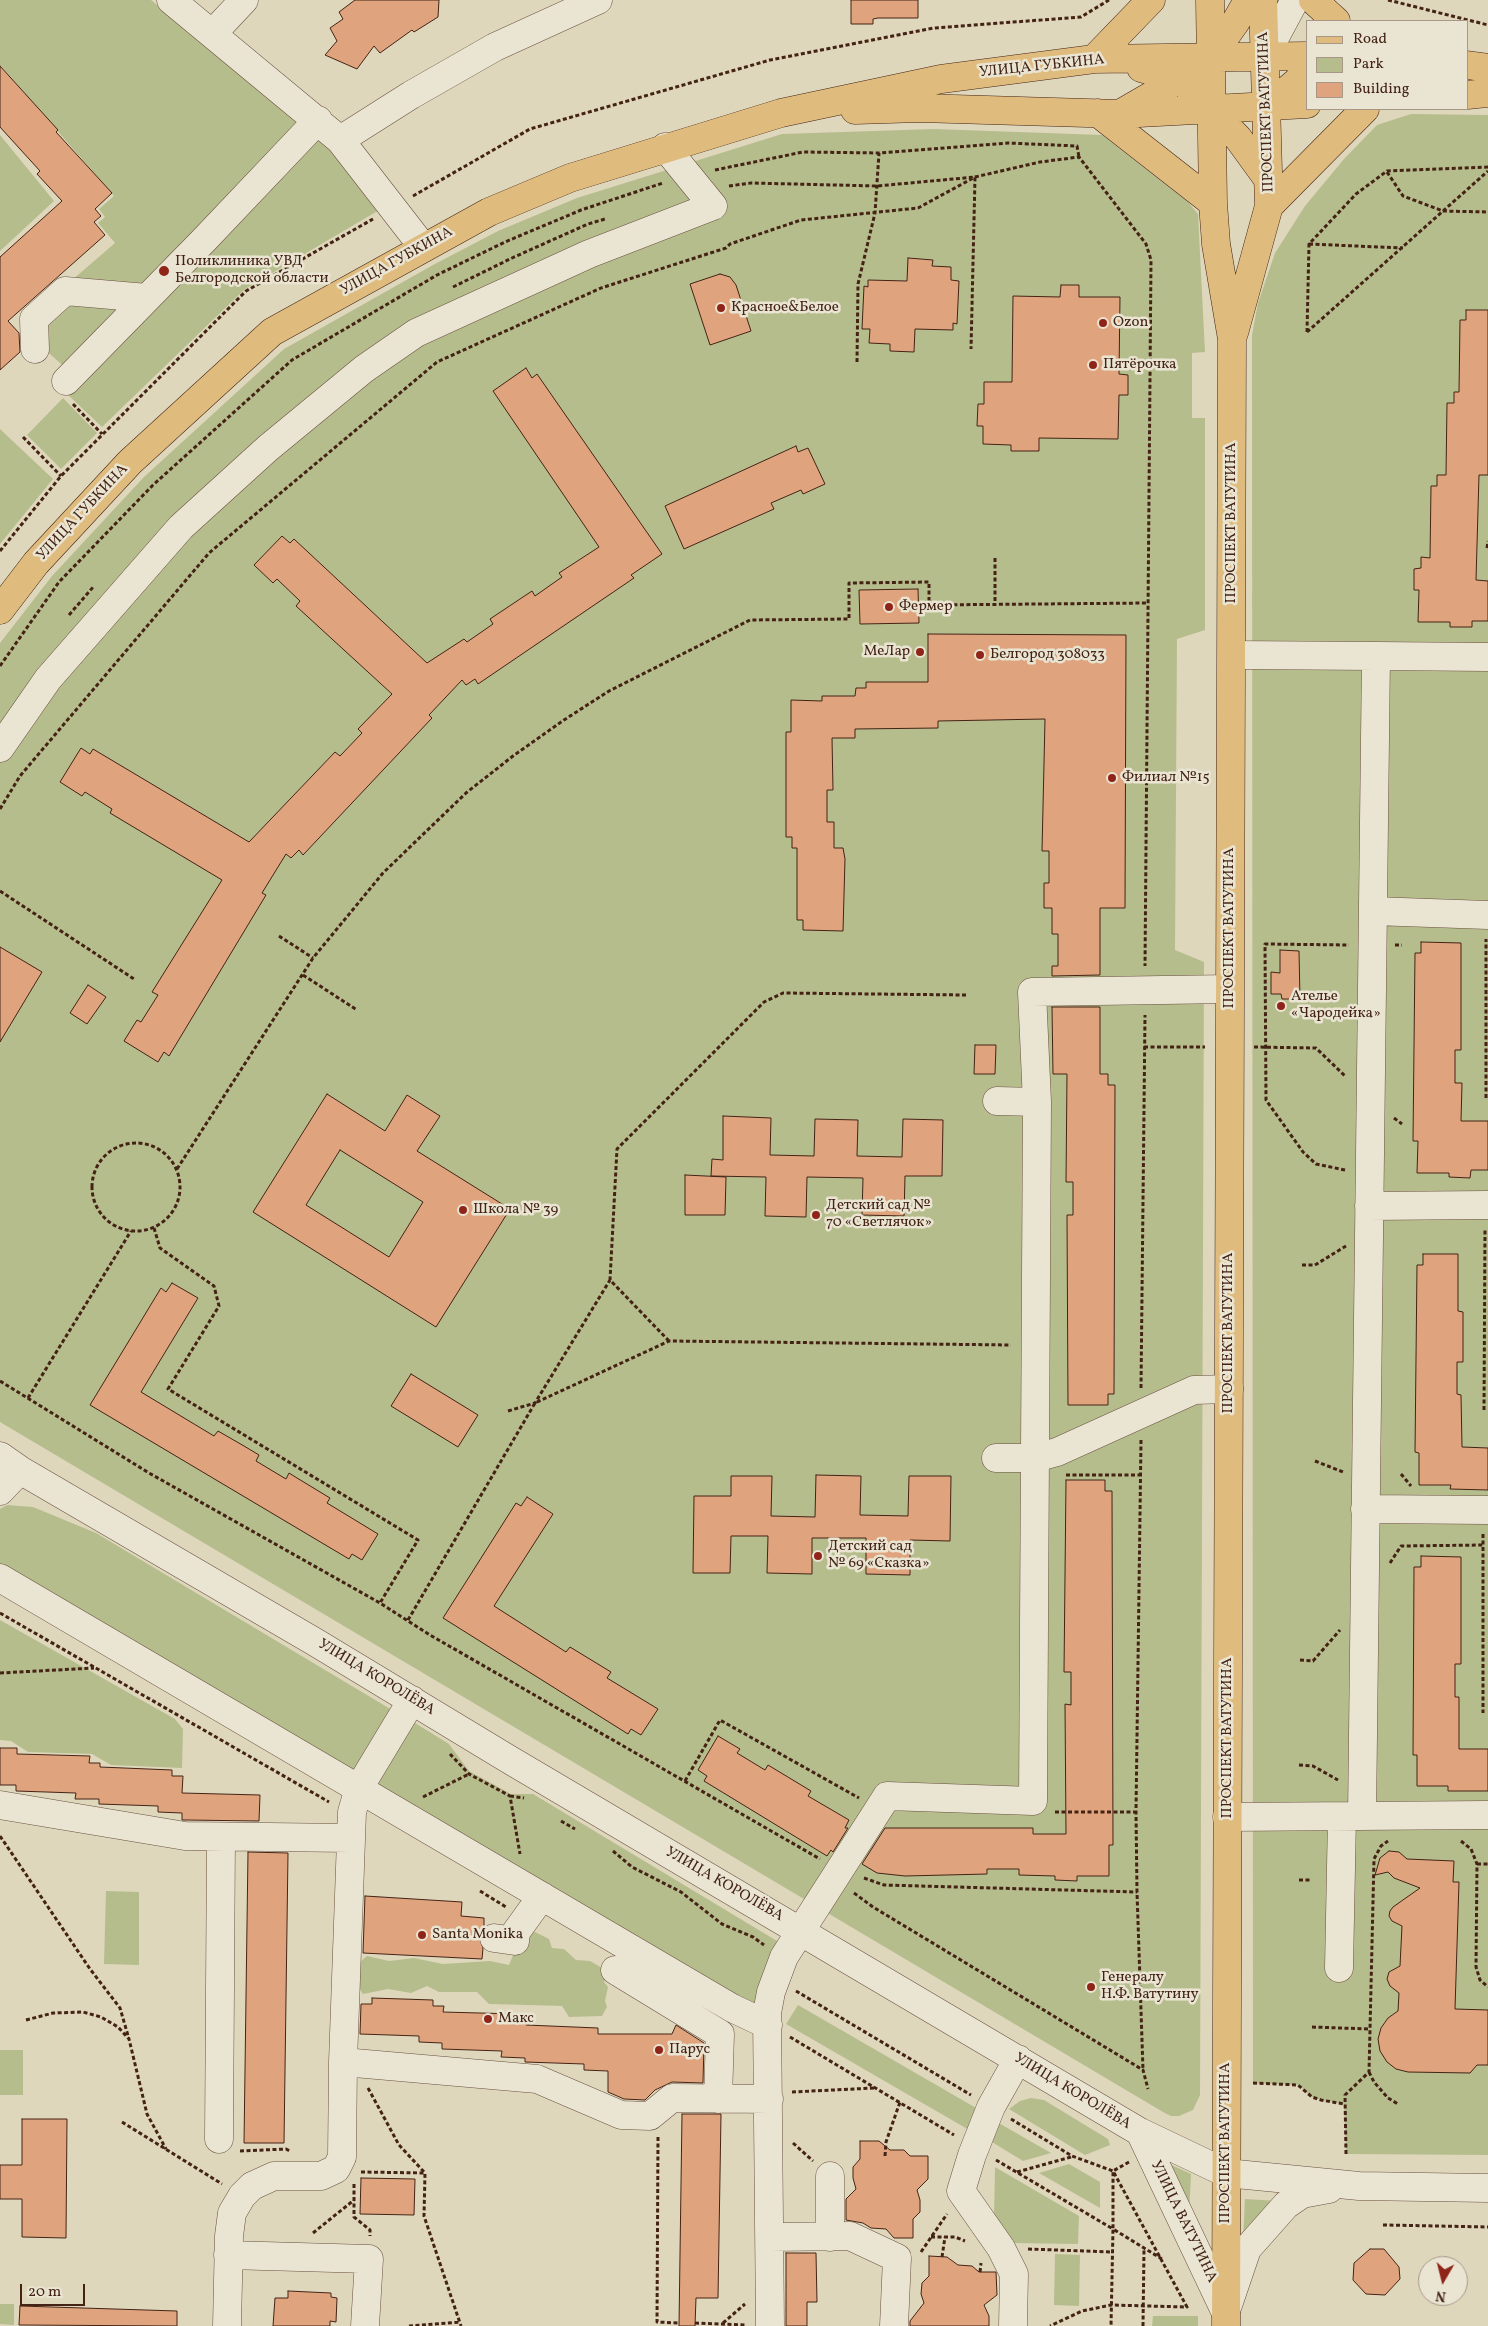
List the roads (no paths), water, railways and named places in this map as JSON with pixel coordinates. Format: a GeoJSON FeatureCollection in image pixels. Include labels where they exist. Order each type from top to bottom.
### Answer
{"type":"FeatureCollection","features":[{"type":"Feature","properties":{"kind":"main road"},"geometry":{"type":"LineString","coordinates":[[1104,59],[1151,0]]}},
{"type":"Feature","properties":{"kind":"main road","name":"ПРОСПЕКТ ВАТУТИНА"},"geometry":{"type":"LineString","coordinates":[[1210,0],[1213,195],[1216,244],[1232,339],[1226,2319]]}},
{"type":"Feature","properties":{"kind":"main road"},"geometry":{"type":"LineString","coordinates":[[1213,195],[1238,138],[1267,107],[1305,72],[1265,56],[1241,12],[1221,0]]}},
{"type":"Feature","properties":{"kind":"main road","name":"ПРОСПЕКТ ВАТУТИНА"},"geometry":{"type":"LineString","coordinates":[[1232,339],[1269,194],[1263,0]]}},
{"type":"Feature","properties":{"kind":"main road"},"geometry":{"type":"LineString","coordinates":[[1313,0],[1335,20]]}},
{"type":"Feature","properties":{"kind":"main road"},"geometry":{"type":"LineString","coordinates":[[1109,114],[1180,79],[1211,57],[1241,12]]}},
{"type":"Feature","properties":{"kind":"main road","name":"УЛИЦА ГУБКИНА"},"geometry":{"type":"LineString","coordinates":[[0,610],[36,563],[130,462],[272,332],[423,247],[490,212],[570,178],[665,147],[781,113],[941,79],[1104,59],[1265,56]]}},
{"type":"Feature","properties":{"kind":"main road"},"geometry":{"type":"LineString","coordinates":[[1104,59],[1180,79],[1238,138],[1269,194]]}},
{"type":"Feature","properties":{"kind":"main road"},"geometry":{"type":"LineString","coordinates":[[1104,59],[1130,73],[1136,87],[1130,100],[1109,114]]}},
{"type":"Feature","properties":{"kind":"main road"},"geometry":{"type":"LineString","coordinates":[[1468,65],[1488,68]]}},
{"type":"Feature","properties":{"kind":"main road"},"geometry":{"type":"LineString","coordinates":[[1468,95],[1488,93]]}},
{"type":"Feature","properties":{"kind":"main road","name":"УЛИЦА ГУБКИНА"},"geometry":{"type":"LineString","coordinates":[[781,113],[920,108],[1109,114],[1306,104]]}},
{"type":"Feature","properties":{"kind":"main road"},"geometry":{"type":"LineString","coordinates":[[1269,194],[1364,110]]}},
{"type":"Feature","properties":{"kind":"main road"},"geometry":{"type":"LineString","coordinates":[[1109,114],[1213,195]]}},
{"type":"Feature","properties":{"kind":"main road"},"geometry":{"type":"LineString","coordinates":[[1213,195],[1225,175],[1238,169],[1252,171],[1269,194]]}},
{"type":"Feature","properties":{"kind":"street"},"geometry":{"type":"LineString","coordinates":[[171,0],[340,140],[423,247]]}},
{"type":"Feature","properties":{"kind":"street"},"geometry":{"type":"LineString","coordinates":[[213,33],[244,0]]}},
{"type":"Feature","properties":{"kind":"street"},"geometry":{"type":"LineString","coordinates":[[340,140],[411,95],[495,47],[598,0]]}},
{"type":"Feature","properties":{"kind":"street"},"geometry":{"type":"LineString","coordinates":[[1265,56],[1295,0]]}},
{"type":"Feature","properties":{"kind":"street"},"geometry":{"type":"LineString","coordinates":[[68,390],[147,298],[318,120]]}},
{"type":"Feature","properties":{"kind":"street"},"geometry":{"type":"LineString","coordinates":[[0,748],[48,679],[182,527],[268,448],[364,369],[416,333],[589,254],[713,206],[665,147]]}},
{"type":"Feature","properties":{"kind":"street"},"geometry":{"type":"LineString","coordinates":[[35,349],[34,319],[64,291],[147,298]]}},
{"type":"Feature","properties":{"kind":"street"},"geometry":{"type":"LineString","coordinates":[[1232,655],[1488,657]]}},
{"type":"Feature","properties":{"kind":"street"},"geometry":{"type":"LineString","coordinates":[[1339,1968],[1352,1816],[1365,1509],[1376,656]]}},
{"type":"Feature","properties":{"kind":"street"},"geometry":{"type":"LineString","coordinates":[[1373,911],[1487,925]]}},
{"type":"Feature","properties":{"kind":"street"},"geometry":{"type":"LineString","coordinates":[[770,2326],[770,2237],[778,2095],[767,2013],[771,1992],[784,1957],[887,1796],[1033,1800],[1034,1345],[1037,1102],[1032,992],[1229,989]]}},
{"type":"Feature","properties":{"kind":"street"},"geometry":{"type":"LineString","coordinates":[[997,1101],[1037,1102]]}},
{"type":"Feature","properties":{"kind":"street"},"geometry":{"type":"LineString","coordinates":[[1369,1206],[1486,1216]]}},
{"type":"Feature","properties":{"kind":"street"},"geometry":{"type":"LineString","coordinates":[[996,1458],[1035,1458],[1057,1452],[1141,1412],[1194,1390],[1228,1389]]}},
{"type":"Feature","properties":{"kind":"street"},"geometry":{"type":"LineString","coordinates":[[0,1491],[7,1465]]}},
{"type":"Feature","properties":{"kind":"street","name":"УЛИЦА КОРОЛЁВА"},"geometry":{"type":"LineString","coordinates":[[7,1465],[412,1700],[510,1760],[1140,2132],[1226,2173],[1344,2185],[1488,2188]]}},
{"type":"Feature","properties":{"kind":"street"},"geometry":{"type":"LineString","coordinates":[[1365,1509],[1488,1510]]}},
{"type":"Feature","properties":{"kind":"street"},"geometry":{"type":"LineString","coordinates":[[0,1578],[732,2008],[768,2024]]}},
{"type":"Feature","properties":{"kind":"street"},"geometry":{"type":"LineString","coordinates":[[228,2326],[228,2255],[232,2213],[242,2196],[252,2186],[274,2176],[321,2176],[336,2169],[342,2157],[348,2062],[350,1838],[352,1812],[359,1788],[412,1700]]}},
{"type":"Feature","properties":{"kind":"street"},"geometry":{"type":"LineString","coordinates":[[0,1805],[185,1836],[350,1838]]}},
{"type":"Feature","properties":{"kind":"street"},"geometry":{"type":"LineString","coordinates":[[1227,1817],[1488,1815]]}},
{"type":"Feature","properties":{"kind":"street"},"geometry":{"type":"LineString","coordinates":[[219,2139],[221,1837]]}},
{"type":"Feature","properties":{"kind":"street"},"geometry":{"type":"LineString","coordinates":[[494,1938],[515,1941],[516,1932],[542,1896]]}},
{"type":"Feature","properties":{"kind":"street"},"geometry":{"type":"LineString","coordinates":[[614,1970],[720,2034],[718,2099]]}},
{"type":"Feature","properties":{"kind":"street"},"geometry":{"type":"LineString","coordinates":[[1013,2326],[1014,2274],[1001,2248],[961,2191],[972,2154],[991,2107],[1018,2059]]}},
{"type":"Feature","properties":{"kind":"street"},"geometry":{"type":"LineString","coordinates":[[348,2062],[536,2079],[621,2115],[650,2116],[672,2098],[718,2099],[778,2095]]}},
{"type":"Feature","properties":{"kind":"street","name":"УЛИЦА ВАТУТИНА"},"geometry":{"type":"LineString","coordinates":[[1140,2132],[1226,2319]]}},
{"type":"Feature","properties":{"kind":"street"},"geometry":{"type":"LineString","coordinates":[[830,2176],[830,2237]]}},
{"type":"Feature","properties":{"kind":"street"},"geometry":{"type":"LineString","coordinates":[[1226,2319],[1247,2249],[1286,2205],[1302,2194],[1344,2185]]}},
{"type":"Feature","properties":{"kind":"street"},"geometry":{"type":"LineString","coordinates":[[770,2237],[850,2236],[919,2258],[894,2326]]}},
{"type":"Feature","properties":{"kind":"street"},"geometry":{"type":"LineString","coordinates":[[228,2255],[369,2259],[364,2326]]}},
{"type":"Feature","properties":{"kind":"place","name":"Поликлиника УВД Белгородской области"},"geometry":{"type":"Point","coordinates":[164,271]}},
{"type":"Feature","properties":{"kind":"place","name":"Красное&Белое"},"geometry":{"type":"Point","coordinates":[721,308]}},
{"type":"Feature","properties":{"kind":"place","name":"Ozon"},"geometry":{"type":"Point","coordinates":[1103,323]}},
{"type":"Feature","properties":{"kind":"place","name":"Пятёрочка"},"geometry":{"type":"Point","coordinates":[1093,365]}},
{"type":"Feature","properties":{"kind":"place","name":"Фермер"},"geometry":{"type":"Point","coordinates":[889,607]}},
{"type":"Feature","properties":{"kind":"place","name":"МеЛар"},"geometry":{"type":"Point","coordinates":[920,652]}},
{"type":"Feature","properties":{"kind":"place","name":"Белгород 308033"},"geometry":{"type":"Point","coordinates":[980,655]}},
{"type":"Feature","properties":{"kind":"place","name":"Филиал №15"},"geometry":{"type":"Point","coordinates":[1112,778]}},
{"type":"Feature","properties":{"kind":"place","name":"Ателье «Чародейка»"},"geometry":{"type":"Point","coordinates":[1281,1006]}},
{"type":"Feature","properties":{"kind":"place","name":"Школа № 39"},"geometry":{"type":"Point","coordinates":[463,1210]}},
{"type":"Feature","properties":{"kind":"place","name":"Детский сад № 70 «Светлячок»"},"geometry":{"type":"Point","coordinates":[816,1215]}},
{"type":"Feature","properties":{"kind":"place","name":"Детский сад № 69 «Сказка»"},"geometry":{"type":"Point","coordinates":[818,1556]}},
{"type":"Feature","properties":{"kind":"place","name":"Santa Monika"},"geometry":{"type":"Point","coordinates":[422,1935]}},
{"type":"Feature","properties":{"kind":"place","name":"Генералу Н.Ф. Ватутину"},"geometry":{"type":"Point","coordinates":[1091,1987]}},
{"type":"Feature","properties":{"kind":"place","name":"Макс"},"geometry":{"type":"Point","coordinates":[488,2019]}},
{"type":"Feature","properties":{"kind":"place","name":"Парус"},"geometry":{"type":"Point","coordinates":[659,2050]}}]}
